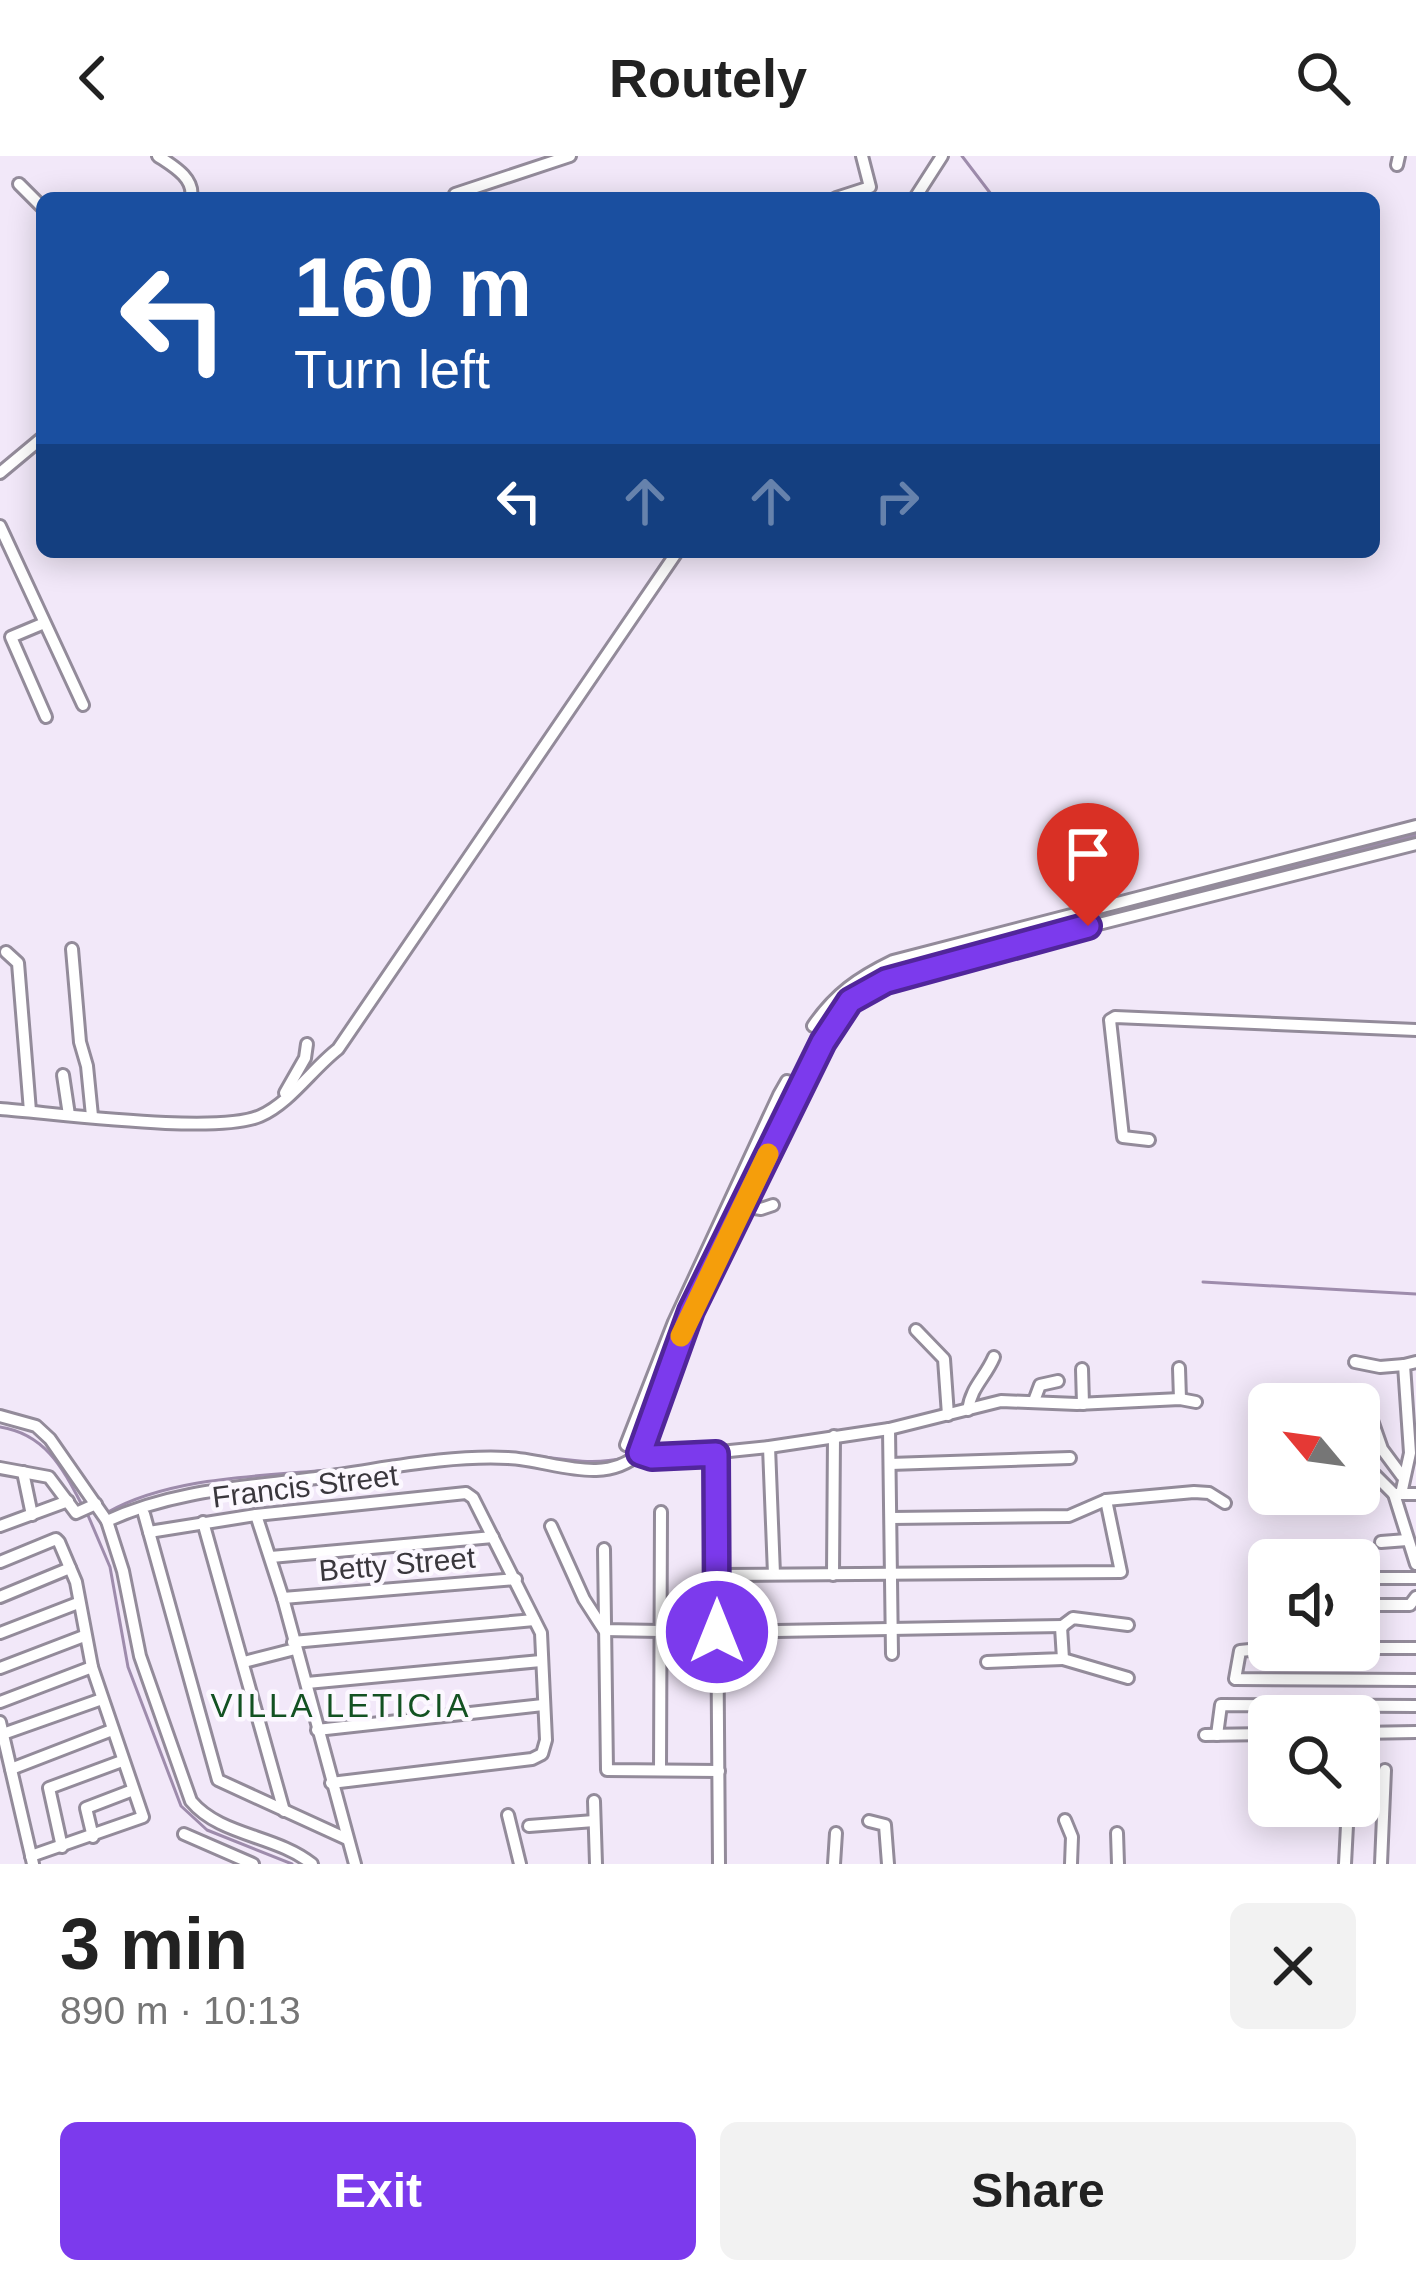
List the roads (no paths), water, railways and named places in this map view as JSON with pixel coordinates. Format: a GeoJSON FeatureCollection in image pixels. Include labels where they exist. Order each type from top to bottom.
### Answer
{"type":"FeatureCollection","features":[{"type":"Feature","properties":{"kind":"street"},"geometry":{"type":"LineString","coordinates":[[158,156],[173,160],[191,184],[191,192]]}},
{"type":"Feature","properties":{"kind":"street"},"geometry":{"type":"LineString","coordinates":[[461,192],[570,156]]}},
{"type":"Feature","properties":{"kind":"street"},"geometry":{"type":"LineString","coordinates":[[862,156],[873,192]]}},
{"type":"Feature","properties":{"kind":"street"},"geometry":{"type":"LineString","coordinates":[[919,192],[942,156]]}},
{"type":"Feature","properties":{"kind":"street"},"geometry":{"type":"LineString","coordinates":[[20,184],[36,201]]}},
{"type":"Feature","properties":{"kind":"street"},"geometry":{"type":"LineString","coordinates":[[923,185],[926,192]]}},
{"type":"Feature","properties":{"kind":"street"},"geometry":{"type":"LineString","coordinates":[[0,473],[36,444]]}},
{"type":"Feature","properties":{"kind":"street"},"geometry":{"type":"LineString","coordinates":[[0,526],[83,705]]}},
{"type":"Feature","properties":{"kind":"street"},"geometry":{"type":"LineString","coordinates":[[0,1109],[230,1122],[258,1117],[281,1101],[338,1049],[673,558]]}},
{"type":"Feature","properties":{"kind":"street"},"geometry":{"type":"LineString","coordinates":[[42,624],[11,637],[46,717]]}},
{"type":"Feature","properties":{"kind":"street"},"geometry":{"type":"LineString","coordinates":[[813,1026],[832,999],[858,977],[944,939],[1416,826]]}},
{"type":"Feature","properties":{"kind":"street"},"geometry":{"type":"LineString","coordinates":[[107,1521],[138,1506],[171,1498],[398,1467],[510,1458],[606,1472],[628,1463],[640,1453],[691,1311],[832,1027],[850,1001],[886,981],[927,968],[1416,844]]}},
{"type":"Feature","properties":{"kind":"street"},"geometry":{"type":"LineString","coordinates":[[944,939],[950,962]]}},
{"type":"Feature","properties":{"kind":"street"},"geometry":{"type":"LineString","coordinates":[[72,949],[92,1116]]}},
{"type":"Feature","properties":{"kind":"street"},"geometry":{"type":"LineString","coordinates":[[6,952],[18,963],[31,1112]]}},
{"type":"Feature","properties":{"kind":"street"},"geometry":{"type":"LineString","coordinates":[[923,952],[927,968]]}},
{"type":"Feature","properties":{"kind":"street"},"geometry":{"type":"LineString","coordinates":[[1149,1140],[1123,1137],[1111,1021],[1115,1017],[1416,1030]]}},
{"type":"Feature","properties":{"kind":"street"},"geometry":{"type":"LineString","coordinates":[[281,1101],[305,1058],[307,1044]]}},
{"type":"Feature","properties":{"kind":"street"},"geometry":{"type":"LineString","coordinates":[[63,1075],[69,1115]]}},
{"type":"Feature","properties":{"kind":"street"},"geometry":{"type":"LineString","coordinates":[[626,1445],[674,1322],[779,1094],[787,1081],[801,1088]]}},
{"type":"Feature","properties":{"kind":"street"},"geometry":{"type":"LineString","coordinates":[[742,1206],[761,1209],[773,1204]]}},
{"type":"Feature","properties":{"kind":"street"},"geometry":{"type":"LineString","coordinates":[[916,1330],[944,1359],[949,1415]]}},
{"type":"Feature","properties":{"kind":"street"},"geometry":{"type":"LineString","coordinates":[[968,1410],[970,1391],[983,1379],[994,1357]]}},
{"type":"Feature","properties":{"kind":"street"},"geometry":{"type":"LineString","coordinates":[[1355,1362],[1380,1367],[1410,1363],[1410,1453],[1397,1494]]}},
{"type":"Feature","properties":{"kind":"street"},"geometry":{"type":"LineString","coordinates":[[1179,1368],[1180,1399]]}},
{"type":"Feature","properties":{"kind":"street"},"geometry":{"type":"LineString","coordinates":[[1082,1369],[1083,1404]]}},
{"type":"Feature","properties":{"kind":"street"},"geometry":{"type":"LineString","coordinates":[[1034,1401],[1040,1385],[1058,1381]]}},
{"type":"Feature","properties":{"kind":"street"},"geometry":{"type":"LineString","coordinates":[[640,1453],[652,1457],[769,1447],[889,1429],[1001,1401],[1196,1402]]}},
{"type":"Feature","properties":{"kind":"street"},"geometry":{"type":"LineString","coordinates":[[0,1416],[36,1426],[65,1456],[107,1521],[123,1571],[140,1657],[191,1801],[209,1818],[279,1844],[312,1864]]}},
{"type":"Feature","properties":{"kind":"street"},"geometry":{"type":"LineString","coordinates":[[889,1429],[892,1654]]}},
{"type":"Feature","properties":{"kind":"street"},"geometry":{"type":"LineString","coordinates":[[833,1575],[834,1436]]}},
{"type":"Feature","properties":{"kind":"street"},"geometry":{"type":"LineString","coordinates":[[1380,1443],[1402,1476]]}},
{"type":"Feature","properties":{"kind":"street"},"geometry":{"type":"LineString","coordinates":[[769,1447],[774,1574]]}},
{"type":"Feature","properties":{"kind":"street"},"geometry":{"type":"LineString","coordinates":[[716,1454],[719,1864]]}},
{"type":"Feature","properties":{"kind":"street"},"geometry":{"type":"LineString","coordinates":[[890,1464],[1070,1458]]}},
{"type":"Feature","properties":{"kind":"street"},"geometry":{"type":"LineString","coordinates":[[0,1468],[50,1477],[78,1512],[93,1505]]}},
{"type":"Feature","properties":{"kind":"street"},"geometry":{"type":"LineString","coordinates":[[23,1472],[32,1515]]}},
{"type":"Feature","properties":{"kind":"street"},"geometry":{"type":"LineString","coordinates":[[1380,1479],[1397,1494],[1416,1564]]}},
{"type":"Feature","properties":{"kind":"street"},"geometry":{"type":"LineString","coordinates":[[891,1518],[1069,1516],[1106,1500],[1193,1492],[1209,1493],[1226,1503]]}},
{"type":"Feature","properties":{"kind":"street","name":"Francis Street"},"geometry":{"type":"LineString","coordinates":[[149,1532],[256,1514],[466,1493],[493,1537]]}},
{"type":"Feature","properties":{"kind":"street"},"geometry":{"type":"LineString","coordinates":[[1397,1494],[1416,1494]]}},
{"type":"Feature","properties":{"kind":"street"},"geometry":{"type":"LineString","coordinates":[[717,1575],[1121,1572],[1106,1500]]}},
{"type":"Feature","properties":{"kind":"street"},"geometry":{"type":"LineString","coordinates":[[0,1508],[1,1526],[68,1502]]}},
{"type":"Feature","properties":{"kind":"street"},"geometry":{"type":"LineString","coordinates":[[660,1770],[661,1512]]}},
{"type":"Feature","properties":{"kind":"street"},"geometry":{"type":"LineString","coordinates":[[144,1514],[217,1777],[223,1784],[347,1839]]}},
{"type":"Feature","properties":{"kind":"street"},"geometry":{"type":"LineString","coordinates":[[256,1514],[356,1864]]}},
{"type":"Feature","properties":{"kind":"street"},"geometry":{"type":"LineString","coordinates":[[203,1522],[284,1811]]}},
{"type":"Feature","properties":{"kind":"street"},"geometry":{"type":"LineString","coordinates":[[550,1526],[604,1630]]}},
{"type":"Feature","properties":{"kind":"street"},"geometry":{"type":"LineString","coordinates":[[1381,1542],[1410,1536]]}},
{"type":"Feature","properties":{"kind":"street"},"geometry":{"type":"LineString","coordinates":[[271,1557],[493,1537],[541,1634],[544,1749],[539,1757],[331,1783]]}},
{"type":"Feature","properties":{"kind":"street"},"geometry":{"type":"LineString","coordinates":[[0,1562],[56,1539],[70,1568],[92,1667],[143,1818],[32,1860],[1,1730],[102,1699]]}},
{"type":"Feature","properties":{"kind":"street"},"geometry":{"type":"LineString","coordinates":[[604,1549],[607,1768],[719,1771]]}},
{"type":"Feature","properties":{"kind":"street"},"geometry":{"type":"LineString","coordinates":[[0,1597],[70,1568]]}},
{"type":"Feature","properties":{"kind":"street","name":"Betty Street"},"geometry":{"type":"LineString","coordinates":[[283,1598],[515,1579]]}},
{"type":"Feature","properties":{"kind":"street"},"geometry":{"type":"LineString","coordinates":[[1380,1579],[1416,1581]]}},
{"type":"Feature","properties":{"kind":"street"},"geometry":{"type":"LineString","coordinates":[[1380,1605],[1410,1605],[1416,1598]]}},
{"type":"Feature","properties":{"kind":"street"},"geometry":{"type":"LineString","coordinates":[[0,1633],[78,1603]]}},
{"type":"Feature","properties":{"kind":"street"},"geometry":{"type":"LineString","coordinates":[[604,1630],[1062,1627],[1073,1618],[1129,1625]]}},
{"type":"Feature","properties":{"kind":"street"},"geometry":{"type":"LineString","coordinates":[[244,1662],[294,1646],[534,1620]]}},
{"type":"Feature","properties":{"kind":"street"},"geometry":{"type":"LineString","coordinates":[[1062,1627],[1063,1659]]}},
{"type":"Feature","properties":{"kind":"street"},"geometry":{"type":"LineString","coordinates":[[0,1668],[84,1636]]}},
{"type":"Feature","properties":{"kind":"street"},"geometry":{"type":"LineString","coordinates":[[1380,1648],[1416,1648]]}},
{"type":"Feature","properties":{"kind":"street"},"geometry":{"type":"LineString","coordinates":[[1248,1650],[1240,1651],[1235,1679],[1416,1680]]}},
{"type":"Feature","properties":{"kind":"street"},"geometry":{"type":"LineString","coordinates":[[986,1662],[1063,1659],[1128,1678]]}},
{"type":"Feature","properties":{"kind":"street"},"geometry":{"type":"LineString","coordinates":[[307,1683],[541,1661]]}},
{"type":"Feature","properties":{"kind":"street"},"geometry":{"type":"LineString","coordinates":[[0,1702],[92,1667]]}},
{"type":"Feature","properties":{"kind":"street"},"geometry":{"type":"LineString","coordinates":[[317,1730],[543,1705]]}},
{"type":"Feature","properties":{"kind":"street"},"geometry":{"type":"LineString","coordinates":[[1248,1705],[1221,1705],[1211,1735],[1248,1734]]}},
{"type":"Feature","properties":{"kind":"street"},"geometry":{"type":"LineString","coordinates":[[1380,1706],[1416,1706]]}},
{"type":"Feature","properties":{"kind":"street"},"geometry":{"type":"LineString","coordinates":[[11,1768],[112,1730]]}},
{"type":"Feature","properties":{"kind":"street"},"geometry":{"type":"LineString","coordinates":[[1380,1733],[1416,1732]]}},
{"type":"Feature","properties":{"kind":"street"},"geometry":{"type":"LineString","coordinates":[[62,1847],[50,1787],[122,1762]]}},
{"type":"Feature","properties":{"kind":"street"},"geometry":{"type":"LineString","coordinates":[[1381,1864],[1384,1770]]}},
{"type":"Feature","properties":{"kind":"street"},"geometry":{"type":"LineString","coordinates":[[93,1837],[86,1808],[133,1790]]}},
{"type":"Feature","properties":{"kind":"street"},"geometry":{"type":"LineString","coordinates":[[594,1802],[596,1864]]}},
{"type":"Feature","properties":{"kind":"street"},"geometry":{"type":"LineString","coordinates":[[508,1814],[520,1864]]}},
{"type":"Feature","properties":{"kind":"street"},"geometry":{"type":"LineString","coordinates":[[1065,1820],[1072,1838],[1071,1864]]}},
{"type":"Feature","properties":{"kind":"street"},"geometry":{"type":"LineString","coordinates":[[529,1826],[594,1821]]}},
{"type":"Feature","properties":{"kind":"street"},"geometry":{"type":"LineString","coordinates":[[869,1821],[885,1825],[888,1864]]}},
{"type":"Feature","properties":{"kind":"street"},"geometry":{"type":"LineString","coordinates":[[1345,1864],[1347,1827]]}},
{"type":"Feature","properties":{"kind":"street"},"geometry":{"type":"LineString","coordinates":[[834,1864],[836,1833]]}},
{"type":"Feature","properties":{"kind":"street"},"geometry":{"type":"LineString","coordinates":[[1117,1833],[1118,1864]]}},
{"type":"Feature","properties":{"kind":"street"},"geometry":{"type":"LineString","coordinates":[[184,1834],[254,1864]]}},
{"type":"Feature","properties":{"kind":"waterway"},"geometry":{"type":"LineString","coordinates":[[962,156],[989,192]]}},
{"type":"Feature","properties":{"kind":"waterway"},"geometry":{"type":"LineString","coordinates":[[952,953],[1416,835]]}},
{"type":"Feature","properties":{"kind":"waterway"},"geometry":{"type":"LineString","coordinates":[[929,959],[946,955]]}},
{"type":"Feature","properties":{"kind":"waterway"},"geometry":{"type":"LineString","coordinates":[[867,981],[921,961]]}},
{"type":"Feature","properties":{"kind":"waterway"},"geometry":{"type":"LineString","coordinates":[[796,1080],[828,1014]]}},
{"type":"Feature","properties":{"kind":"waterway"},"geometry":{"type":"LineString","coordinates":[[706,1266],[791,1089]]}},
{"type":"Feature","properties":{"kind":"waterway"},"geometry":{"type":"LineString","coordinates":[[1203,1282],[1416,1294]]}},
{"type":"Feature","properties":{"kind":"waterway"},"geometry":{"type":"LineString","coordinates":[[470,1453],[585,1461],[624,1458],[636,1440],[660,1374]]}},
{"type":"Feature","properties":{"kind":"waterway"},"geometry":{"type":"LineString","coordinates":[[0,1427],[29,1437],[50,1454],[82,1505]]}},
{"type":"Feature","properties":{"kind":"waterway"},"geometry":{"type":"LineString","coordinates":[[108,1512],[163,1490],[193,1484],[347,1468]]}},
{"type":"Feature","properties":{"kind":"waterway"},"geometry":{"type":"LineString","coordinates":[[87,1513],[110,1567],[128,1667],[181,1806],[207,1830],[292,1864]]}},
{"type":"Feature","properties":{"kind":"district","name":"VILLA LETICIA"},"geometry":{"type":"Point","coordinates":[341,1705]}}]}
